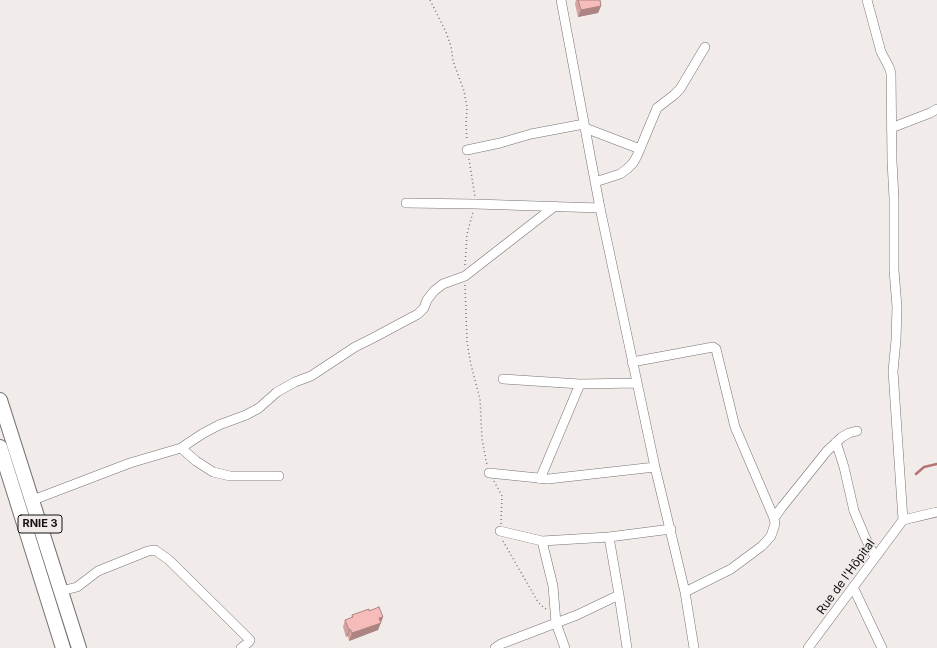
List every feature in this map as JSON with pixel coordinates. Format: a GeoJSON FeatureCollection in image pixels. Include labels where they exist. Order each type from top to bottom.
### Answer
{"type":"FeatureCollection","features":[{"type":"Feature","properties":{"kind":"highway","name":"RNIE 3"},"geometry":{"type":"LineString","coordinates":[[0,400],[79,648]]}},
{"type":"Feature","properties":{"kind":"highway","name":"RNIE 3"},"geometry":{"type":"LineString","coordinates":[[0,448],[63,648]]}},
{"type":"Feature","properties":{"kind":"street"},"geometry":{"type":"LineString","coordinates":[[561,0],[600,208],[655,467],[686,592],[694,648]]}},
{"type":"Feature","properties":{"kind":"street"},"geometry":{"type":"LineString","coordinates":[[867,0],[881,52],[891,74],[894,270],[897,308],[892,371],[903,520],[937,512]]}},
{"type":"Feature","properties":{"kind":"street"},"geometry":{"type":"LineString","coordinates":[[595,182],[620,174],[633,163],[656,108],[680,89],[705,47]]}},
{"type":"Feature","properties":{"kind":"street"},"geometry":{"type":"LineString","coordinates":[[891,128],[937,109]]}},
{"type":"Feature","properties":{"kind":"street"},"geometry":{"type":"LineString","coordinates":[[467,150],[500,143],[531,134],[584,126],[640,149]]}},
{"type":"Feature","properties":{"kind":"street"},"geometry":{"type":"LineString","coordinates":[[406,203],[600,208]]}},
{"type":"Feature","properties":{"kind":"street"},"geometry":{"type":"LineString","coordinates":[[33,500],[130,463],[182,448],[202,434],[219,425],[246,415],[259,408],[277,392],[311,376],[355,347],[418,314],[424,308],[427,300],[434,291],[443,284],[465,276],[555,206]]}},
{"type":"Feature","properties":{"kind":"street"},"geometry":{"type":"LineString","coordinates":[[632,362],[713,347],[716,349],[735,427],[774,518],[775,524],[771,536],[762,546],[731,570],[686,592]]}},
{"type":"Feature","properties":{"kind":"street"},"geometry":{"type":"LineString","coordinates":[[503,379],[580,384],[637,383]]}},
{"type":"Feature","properties":{"kind":"street"},"geometry":{"type":"LineString","coordinates":[[540,479],[580,384]]}},
{"type":"Feature","properties":{"kind":"street"},"geometry":{"type":"LineString","coordinates":[[774,518],[820,459],[836,442],[849,433],[857,431]]}},
{"type":"Feature","properties":{"kind":"street"},"geometry":{"type":"LineString","coordinates":[[836,442],[844,467],[854,511],[875,557]]}},
{"type":"Feature","properties":{"kind":"street"},"geometry":{"type":"LineString","coordinates":[[182,448],[196,461],[213,472],[230,476],[279,476]]}},
{"type":"Feature","properties":{"kind":"street"},"geometry":{"type":"LineString","coordinates":[[489,473],[548,479],[655,467]]}},
{"type":"Feature","properties":{"kind":"street","name":"Rue de l'Hôpital"},"geometry":{"type":"LineString","coordinates":[[808,648],[903,520]]}},
{"type":"Feature","properties":{"kind":"street"},"geometry":{"type":"LineString","coordinates":[[500,531],[542,541],[609,537],[671,529]]}},
{"type":"Feature","properties":{"kind":"street"},"geometry":{"type":"LineString","coordinates":[[609,537],[627,648]]}},
{"type":"Feature","properties":{"kind":"street"},"geometry":{"type":"LineString","coordinates":[[542,541],[553,586],[556,623],[565,648]]}},
{"type":"Feature","properties":{"kind":"street"},"geometry":{"type":"LineString","coordinates":[[61,591],[77,587],[98,570],[148,551],[155,550],[169,560],[250,640],[241,648]]}},
{"type":"Feature","properties":{"kind":"street"},"geometry":{"type":"LineString","coordinates":[[853,587],[882,648]]}},
{"type":"Feature","properties":{"kind":"street"},"geometry":{"type":"LineString","coordinates":[[494,648],[577,615],[619,595]]}},
{"type":"Feature","properties":{"kind":"path"},"geometry":{"type":"LineString","coordinates":[[430,0],[446,32],[451,46],[453,61],[464,90],[467,107],[467,150],[473,177],[475,204],[467,234],[465,251],[467,342],[471,365],[480,399],[482,439],[489,473],[502,496],[500,531],[504,543],[538,602],[544,608],[555,611]]}},
{"type":"Feature","properties":{"kind":"building"},"geometry":{"type":"Polygon","coordinates":[[[578,0],[600,0],[601,6],[581,10],[578,0]]]}},
{"type":"Feature","properties":{"kind":"building"},"geometry":{"type":"Polygon","coordinates":[[[379,607],[383,617],[379,618],[381,623],[352,633],[350,629],[349,630],[345,620],[353,617],[352,615],[379,607]]]}},
{"type":"Feature","properties":{"kind":"waterway"},"geometry":{"type":"LineString","coordinates":[[916,474],[924,467],[937,464]]}}]}
